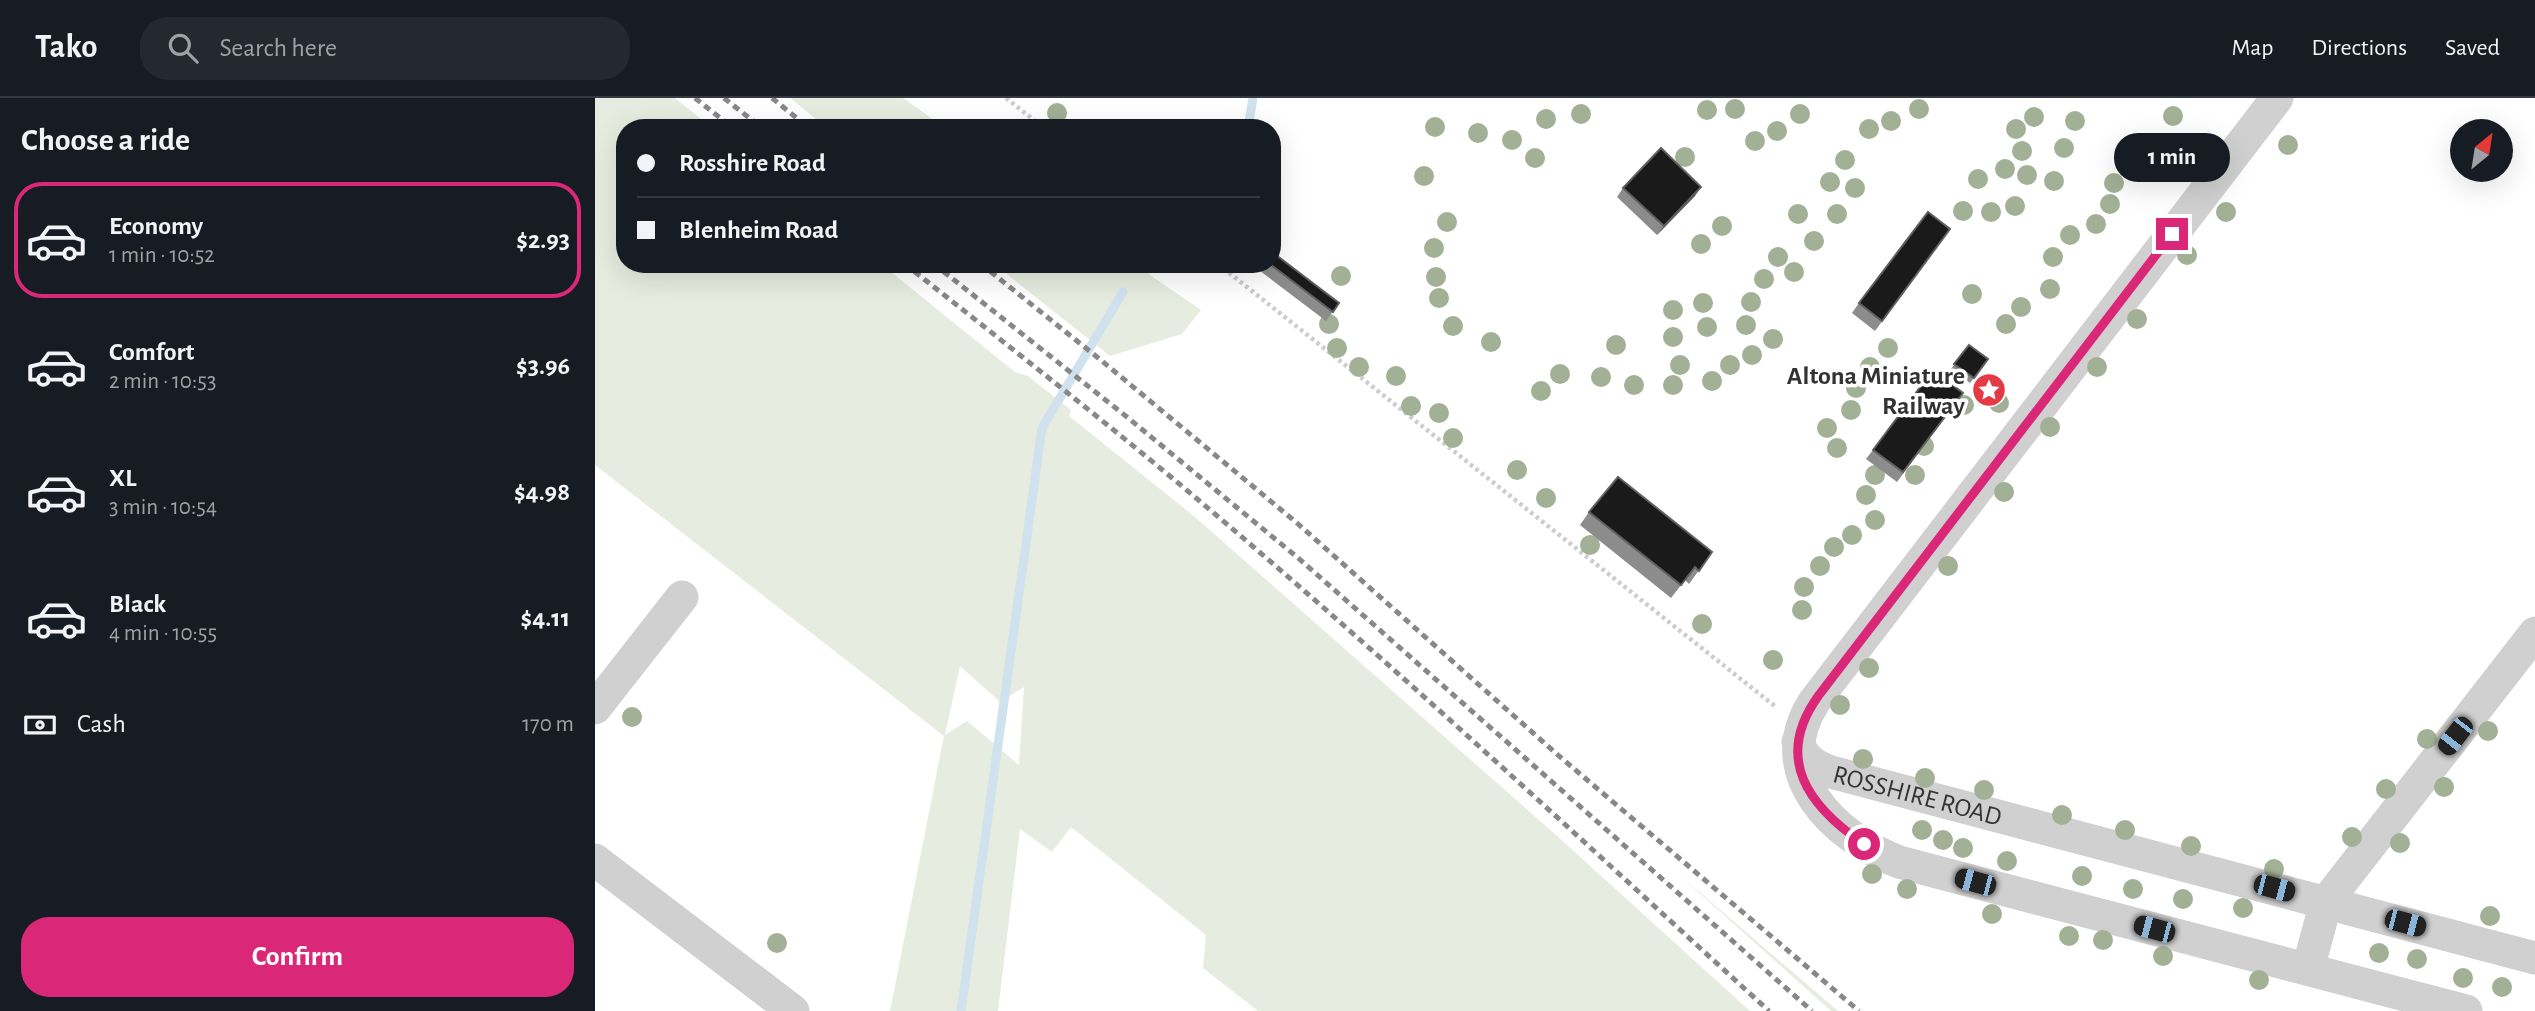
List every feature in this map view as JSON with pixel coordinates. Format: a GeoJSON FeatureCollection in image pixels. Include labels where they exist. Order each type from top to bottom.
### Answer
{"type":"FeatureCollection","features":[{"type":"Feature","properties":{"kind":"street"},"geometry":{"type":"LineString","coordinates":[[1799,734],[1819,695],[2277,98]]}},
{"type":"Feature","properties":{"kind":"street"},"geometry":{"type":"LineString","coordinates":[[595,708],[682,597]]}},
{"type":"Feature","properties":{"kind":"street"},"geometry":{"type":"LineString","coordinates":[[2308,969],[2326,902],[2535,633]]}},
{"type":"Feature","properties":{"kind":"street","name":"ROSSHIRE ROAD"},"geometry":{"type":"LineString","coordinates":[[1799,734],[1802,752],[1808,760],[1831,772],[2535,958]]}},
{"type":"Feature","properties":{"kind":"street","name":"ROSSHIRE ROAD"},"geometry":{"type":"LineString","coordinates":[[1799,734],[1800,768],[1810,793],[1832,819],[1879,854],[1899,862],[2466,1011]]}},
{"type":"Feature","properties":{"kind":"street"},"geometry":{"type":"LineString","coordinates":[[595,860],[793,1011]]}},
{"type":"Feature","properties":{"kind":"path"},"geometry":{"type":"LineString","coordinates":[[1006,98],[1033,119]]}},
{"type":"Feature","properties":{"kind":"path"},"geometry":{"type":"LineString","coordinates":[[1229,273],[1799,734]]}},
{"type":"Feature","properties":{"kind":"shaded area"},"geometry":{"type":"Polygon","coordinates":[[[595,98],[675,98],[701,119],[616,119],[616,273],[892,273],[1015,372],[1028,376],[1071,410],[1069,416],[1195,517],[1556,835],[1750,1011],[1258,1011],[1203,968],[1206,935],[1071,827],[1052,852],[1020,829],[998,1011],[890,1011],[944,736],[595,465],[595,98]],[[960,666],[945,735],[967,721],[1019,765],[1024,687],[1000,702],[960,666]]]}},
{"type":"Feature","properties":{"kind":"shaded area"},"geometry":{"type":"Polygon","coordinates":[[[790,98],[903,98],[932,119],[816,119],[790,98]]]}},
{"type":"Feature","properties":{"kind":"shaded area"},"geometry":{"type":"Polygon","coordinates":[[[1005,273],[1147,273],[1201,310],[1182,334],[1110,356],[1005,273]]]}},
{"type":"Feature","properties":{"kind":"shaded area"},"geometry":{"type":"Polygon","coordinates":[[[1676,872],[1838,1011],[1831,1011],[1676,872]]]}},
{"type":"Feature","properties":{"kind":"building"},"geometry":{"type":"Polygon","coordinates":[[[1661,148],[1701,187],[1664,226],[1623,188],[1661,148]]]}},
{"type":"Feature","properties":{"kind":"building"},"geometry":{"type":"Polygon","coordinates":[[[1928,212],[1950,229],[1882,321],[1859,303],[1928,212]]]}},
{"type":"Feature","properties":{"kind":"building"},"geometry":{"type":"Polygon","coordinates":[[[1281,259],[1339,303],[1333,312],[1281,272],[1281,259]]]}},
{"type":"Feature","properties":{"kind":"building"},"geometry":{"type":"Polygon","coordinates":[[[1969,345],[1988,359],[1974,378],[1954,364],[1969,345]]]}},
{"type":"Feature","properties":{"kind":"building"},"geometry":{"type":"Polygon","coordinates":[[[1933,370],[1963,393],[1903,472],[1873,450],[1933,370]]]}},
{"type":"Feature","properties":{"kind":"building"},"geometry":{"type":"Polygon","coordinates":[[[1618,477],[1712,552],[1699,571],[1695,567],[1681,585],[1589,512],[1618,477]]]}},
{"type":"Feature","properties":{"kind":"waterway"},"geometry":{"type":"LineString","coordinates":[[1250,119],[1253,98]]}},
{"type":"Feature","properties":{"kind":"waterway"},"geometry":{"type":"LineString","coordinates":[[961,1011],[1042,428],[1123,292]]}},
{"type":"Feature","properties":{"kind":"railway"},"geometry":{"type":"LineString","coordinates":[[695,98],[722,119]]}},
{"type":"Feature","properties":{"kind":"railway"},"geometry":{"type":"LineString","coordinates":[[724,98],[751,119]]}},
{"type":"Feature","properties":{"kind":"railway"},"geometry":{"type":"LineString","coordinates":[[772,98],[798,119]]}},
{"type":"Feature","properties":{"kind":"railway"},"geometry":{"type":"LineString","coordinates":[[916,273],[1144,455],[1292,580],[1498,763],[1769,1011]]}},
{"type":"Feature","properties":{"kind":"railway"},"geometry":{"type":"LineString","coordinates":[[945,273],[1127,417],[1297,557],[1812,1011]]}},
{"type":"Feature","properties":{"kind":"railway"},"geometry":{"type":"LineString","coordinates":[[992,273],[1297,523],[1559,756],[1859,1011]]}},
{"type":"Feature","properties":{"kind":"place","name":"Altona Miniature Railway"},"geometry":{"type":"Point","coordinates":[1989,390]}},
{"type":"Feature","properties":{"kind":"route"},"geometry":{"type":"LineString","coordinates":[[1864,844],[1832,819],[1806,786],[1798,760],[1798,735],[1805,715],[2172,234]]}}]}
